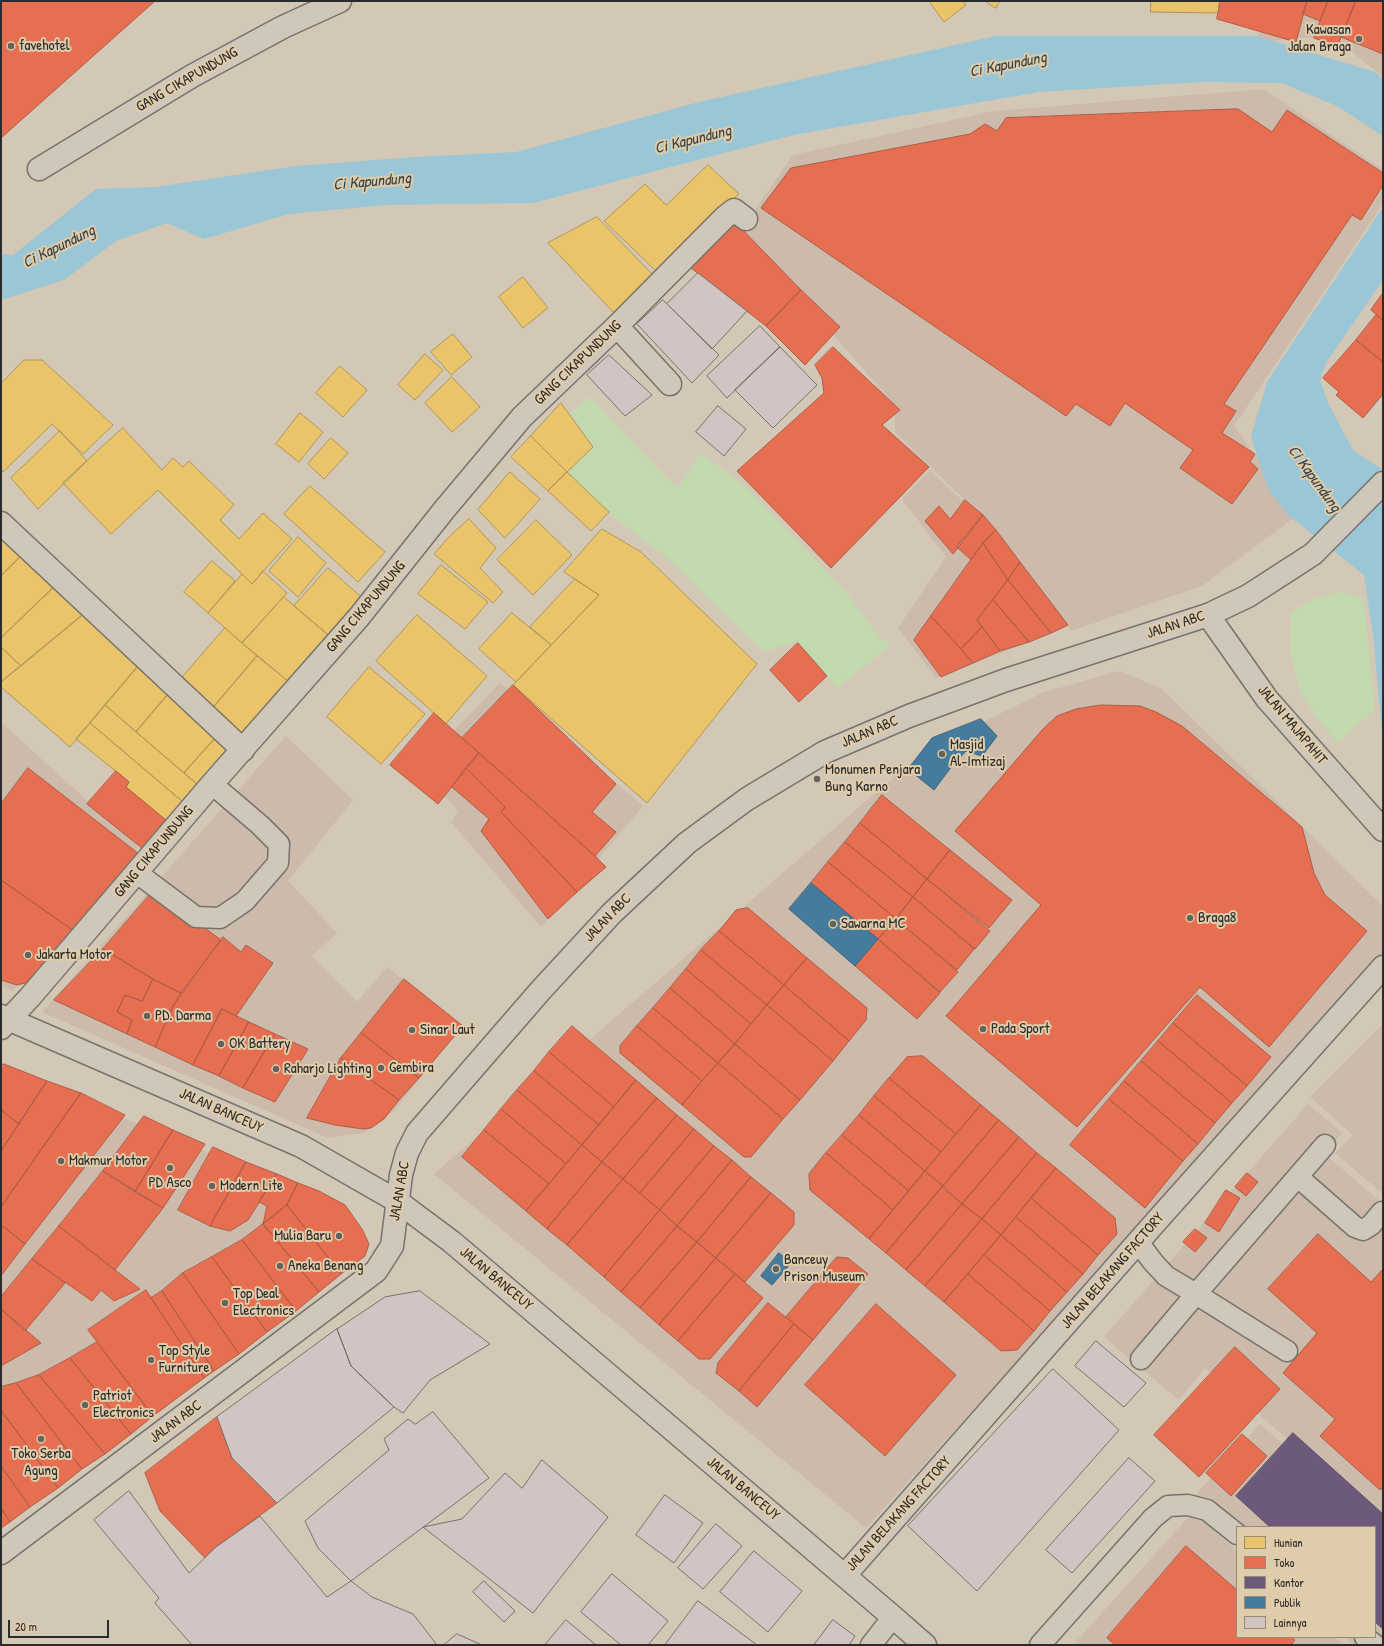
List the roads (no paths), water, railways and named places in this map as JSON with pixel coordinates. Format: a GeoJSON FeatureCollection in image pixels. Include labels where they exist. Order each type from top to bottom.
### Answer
{"type":"FeatureCollection","features":[{"type":"Feature","properties":{"kind":"street","name":"GANG CIKAPUNDUNG"},"geometry":{"type":"LineString","coordinates":[[39,169],[192,76],[283,27],[340,1]]}},
{"type":"Feature","properties":{"kind":"street","name":"GANG CIKAPUNDUNG"},"geometry":{"type":"LineString","coordinates":[[4,1021],[30,997],[137,874],[212,784],[359,617],[444,510],[522,417],[617,326],[725,217],[734,210],[746,219]]}},
{"type":"Feature","properties":{"kind":"street"},"geometry":{"type":"LineString","coordinates":[[617,326],[670,384]]}},
{"type":"Feature","properties":{"kind":"street","name":"JALAN ABC"},"geometry":{"type":"LineString","coordinates":[[1,1553],[376,1271],[392,1246],[397,1200],[403,1168],[407,1153],[417,1133],[531,1002],[612,913],[687,843],[747,799],[825,752],[908,716],[1006,680],[1208,615],[1248,596],[1312,554],[1383,483]]}},
{"type":"Feature","properties":{"kind":"street"},"geometry":{"type":"LineString","coordinates":[[1,523],[243,750]]}},
{"type":"Feature","properties":{"kind":"street","name":"JALAN MAJAPAHIT"},"geometry":{"type":"LineString","coordinates":[[1208,615],[1267,699],[1383,830]]}},
{"type":"Feature","properties":{"kind":"street","name":"JALAN BELAKANG FACTORY"},"geometry":{"type":"LineString","coordinates":[[844,1575],[1383,967]]}},
{"type":"Feature","properties":{"kind":"street","name":"JALAN BANCEUY"},"geometry":{"type":"LineString","coordinates":[[4,1021],[301,1146],[397,1200],[452,1242],[894,1617],[925,1645]]}},
{"type":"Feature","properties":{"kind":"lane"},"geometry":{"type":"LineString","coordinates":[[137,874],[196,916],[220,918],[245,901],[267,876],[278,862],[279,844],[260,825],[212,784]]}},
{"type":"Feature","properties":{"kind":"lane"},"geometry":{"type":"LineString","coordinates":[[1140,1359],[1325,1146]]}},
{"type":"Feature","properties":{"kind":"lane"},"geometry":{"type":"LineString","coordinates":[[1298,1177],[1355,1227],[1363,1230],[1371,1225],[1382,1212]]}},
{"type":"Feature","properties":{"kind":"lane"},"geometry":{"type":"LineString","coordinates":[[1138,1242],[1166,1276],[1287,1351]]}},
{"type":"Feature","properties":{"kind":"lane"},"geometry":{"type":"LineString","coordinates":[[1040,1645],[1153,1518],[1168,1506],[1188,1505],[1207,1510],[1236,1533]]}},
{"type":"Feature","properties":{"kind":"lane"},"geometry":{"type":"LineString","coordinates":[[871,1645],[894,1617]]}},
{"type":"Feature","properties":{"kind":"lane"},"geometry":{"type":"LineString","coordinates":[[1366,1638],[1375,1645]]}},
{"type":"Feature","properties":{"kind":"water","name":"Ci Kapundung"},"geometry":{"type":"Polygon","coordinates":[[[996,36],[1256,36],[1375,72],[1383,79],[1383,136],[1337,106],[1281,83],[1202,82],[1039,92],[793,135],[533,203],[386,205],[289,214],[204,239],[167,223],[116,241],[64,280],[1,300],[1,254],[13,255],[96,189],[155,187],[296,166],[415,157],[516,152],[699,102],[996,36]]]}},
{"type":"Feature","properties":{"kind":"water","name":"Ci Kapundung"},"geometry":{"type":"Polygon","coordinates":[[[1383,207],[1383,280],[1326,363],[1320,380],[1328,403],[1353,450],[1383,470],[1383,744],[1374,643],[1364,575],[1287,514],[1268,489],[1251,437],[1267,382],[1383,207]]]}},
{"type":"Feature","properties":{"kind":"place","name":"Kawasan Jalan Braga"},"geometry":{"type":"Point","coordinates":[1359,39]}},
{"type":"Feature","properties":{"kind":"place","name":"favehotel"},"geometry":{"type":"Point","coordinates":[11,46]}},
{"type":"Feature","properties":{"kind":"place","name":"Masjid Al-Imtizaj"},"geometry":{"type":"Point","coordinates":[942,754]}},
{"type":"Feature","properties":{"kind":"place","name":"Monumen Penjara Bung Karno"},"geometry":{"type":"Point","coordinates":[817,779]}},
{"type":"Feature","properties":{"kind":"place","name":"Braga8"},"geometry":{"type":"Point","coordinates":[1190,918]}},
{"type":"Feature","properties":{"kind":"place","name":"Sawarna MC"},"geometry":{"type":"Point","coordinates":[833,924]}},
{"type":"Feature","properties":{"kind":"place","name":"Jakarta Motor"},"geometry":{"type":"Point","coordinates":[28,955]}},
{"type":"Feature","properties":{"kind":"place","name":"PD. Darma"},"geometry":{"type":"Point","coordinates":[147,1016]}},
{"type":"Feature","properties":{"kind":"place","name":"Pada Sport"},"geometry":{"type":"Point","coordinates":[983,1029]}},
{"type":"Feature","properties":{"kind":"place","name":"Sinar Laut"},"geometry":{"type":"Point","coordinates":[412,1030]}},
{"type":"Feature","properties":{"kind":"place","name":"OK Battery"},"geometry":{"type":"Point","coordinates":[221,1044]}},
{"type":"Feature","properties":{"kind":"place","name":"Gembira"},"geometry":{"type":"Point","coordinates":[381,1068]}},
{"type":"Feature","properties":{"kind":"place","name":"Raharjo Lighting"},"geometry":{"type":"Point","coordinates":[276,1069]}},
{"type":"Feature","properties":{"kind":"place","name":"Makmur Motor"},"geometry":{"type":"Point","coordinates":[61,1161]}},
{"type":"Feature","properties":{"kind":"place","name":"PD Asco"},"geometry":{"type":"Point","coordinates":[170,1168]}},
{"type":"Feature","properties":{"kind":"place","name":"Modern Lite"},"geometry":{"type":"Point","coordinates":[212,1186]}},
{"type":"Feature","properties":{"kind":"place","name":"Mulia Baru"},"geometry":{"type":"Point","coordinates":[339,1236]}},
{"type":"Feature","properties":{"kind":"place","name":"Aneka Benang"},"geometry":{"type":"Point","coordinates":[280,1266]}},
{"type":"Feature","properties":{"kind":"place","name":"Banceuy Prison Museum"},"geometry":{"type":"Point","coordinates":[776,1269]}},
{"type":"Feature","properties":{"kind":"place","name":"Top Deal Electronics"},"geometry":{"type":"Point","coordinates":[225,1303]}},
{"type":"Feature","properties":{"kind":"place","name":"Top Style Furniture"},"geometry":{"type":"Point","coordinates":[151,1360]}},
{"type":"Feature","properties":{"kind":"place","name":"Patriot Electronics"},"geometry":{"type":"Point","coordinates":[85,1405]}},
{"type":"Feature","properties":{"kind":"place","name":"Toko Serba Agung"},"geometry":{"type":"Point","coordinates":[41,1439]}}]}
